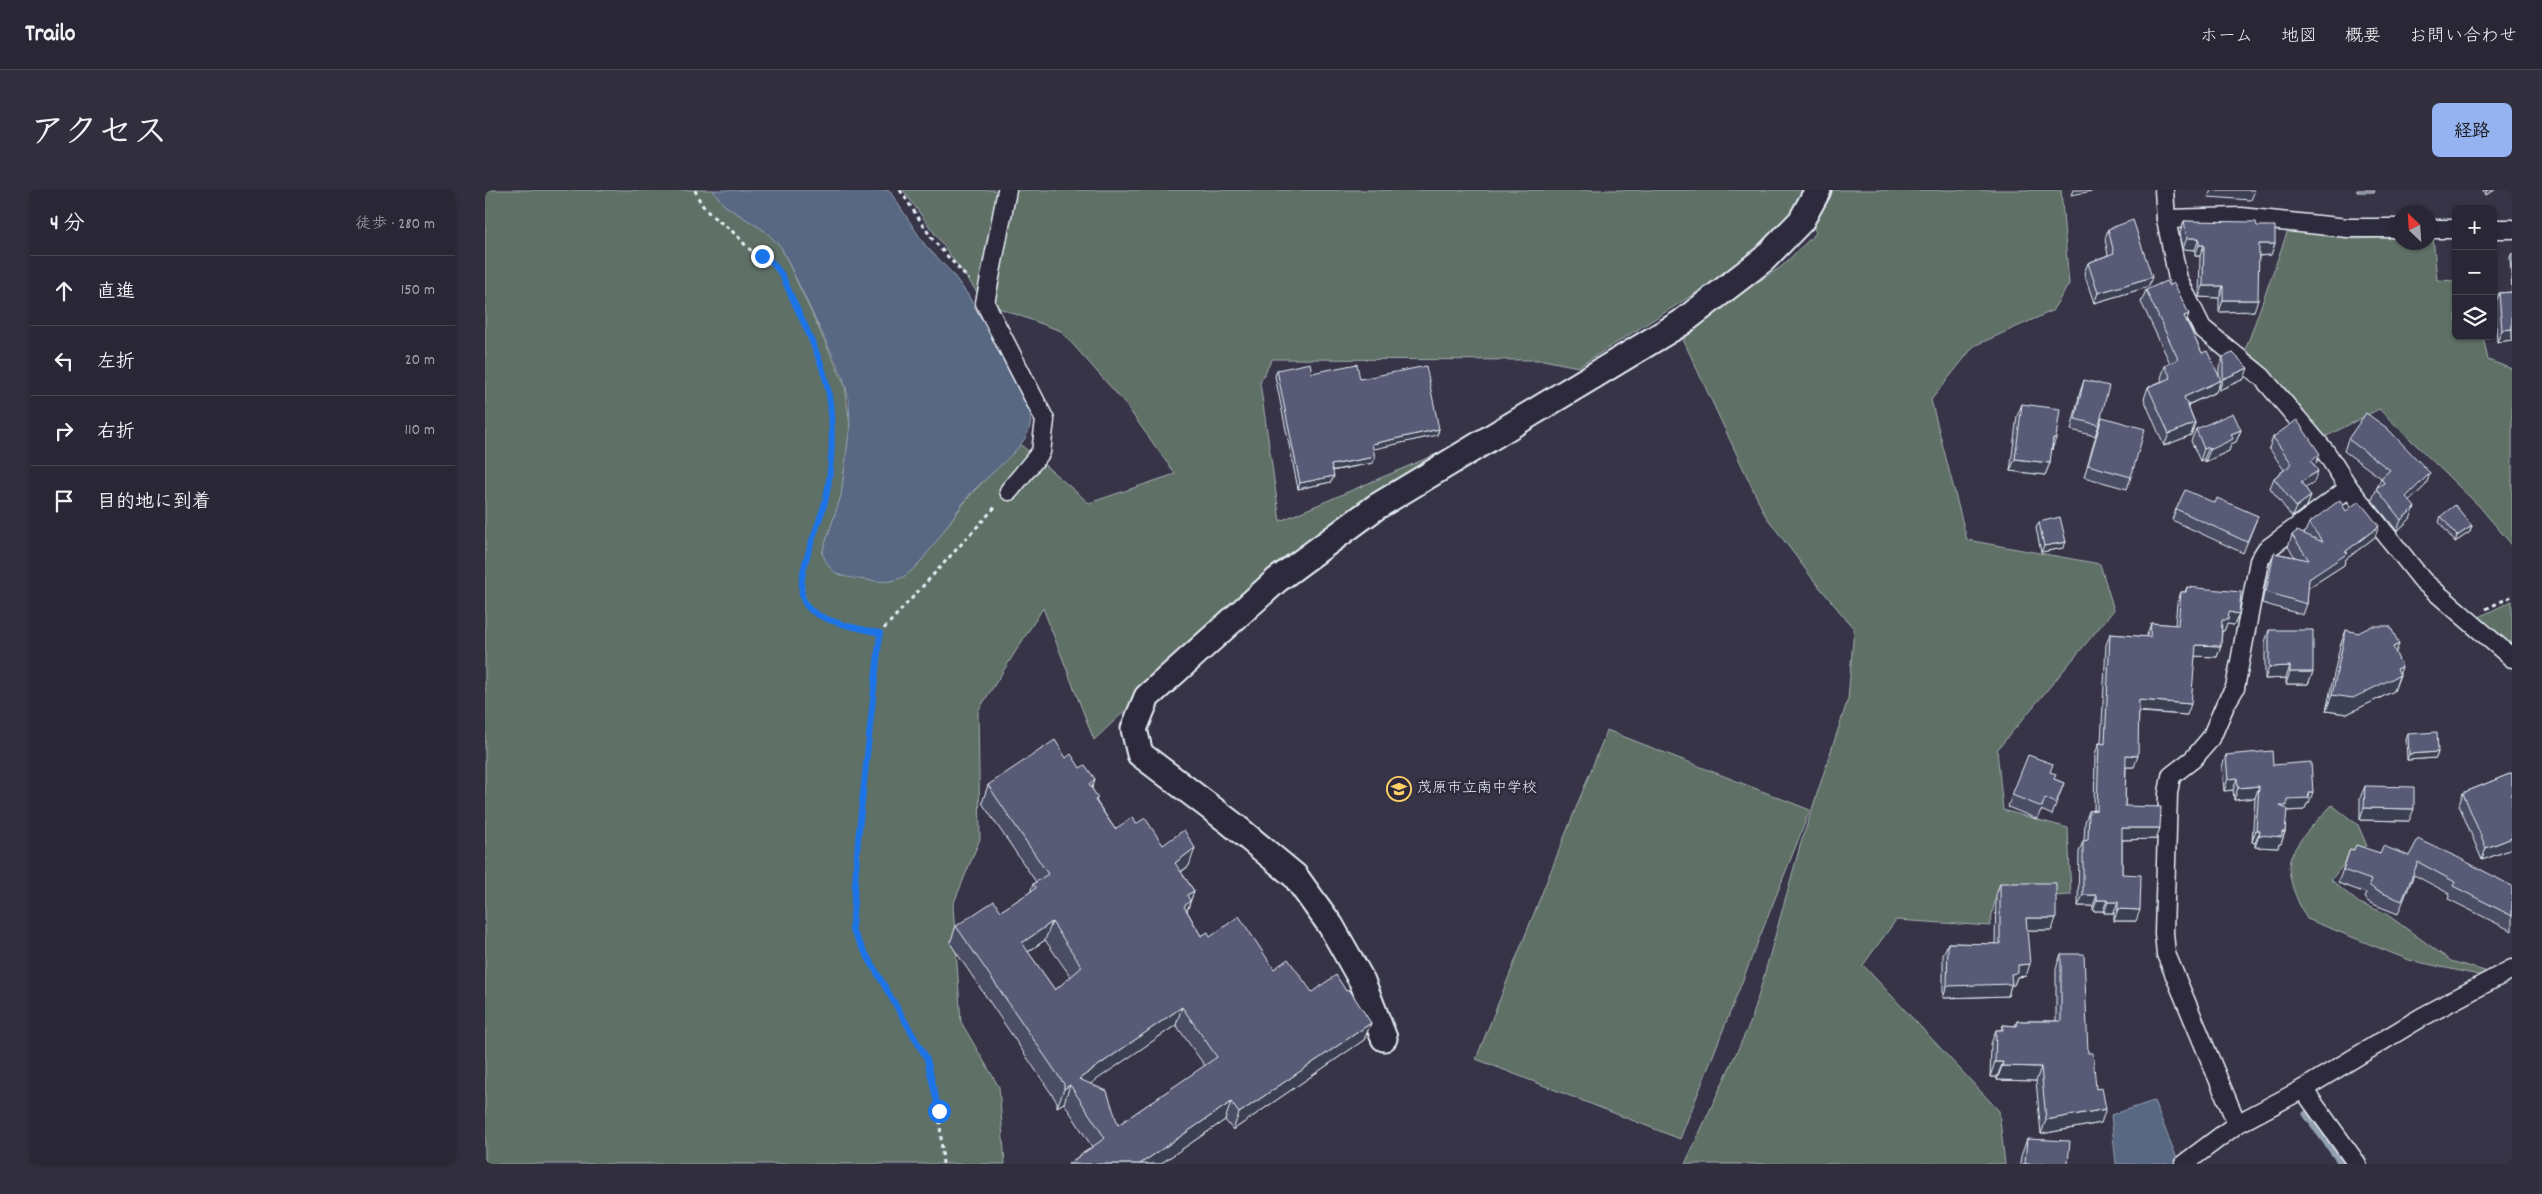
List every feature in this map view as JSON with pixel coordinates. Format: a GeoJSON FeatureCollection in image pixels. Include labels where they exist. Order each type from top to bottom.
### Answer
{"type":"FeatureCollection","features":[{"type":"Feature","properties":{"kind":"street"},"geometry":{"type":"LineString","coordinates":[[1007,190],[985,303],[1045,420],[1041,452],[1009,491]]}},
{"type":"Feature","properties":{"kind":"street"},"geometry":{"type":"LineString","coordinates":[[1383,1038],[1362,981],[1331,926],[1295,876],[1231,823],[1140,754],[1135,729],[1147,697],[1277,580],[1376,507],[1688,317],[1770,252],[1801,221],[1818,190]]}},
{"type":"Feature","properties":{"kind":"street"},"geometry":{"type":"LineString","coordinates":[[2164,190],[2166,219],[2178,279],[2202,328],[2262,376],[2325,451],[2349,488],[2423,581],[2512,658]]}},
{"type":"Feature","properties":{"kind":"street"},"geometry":{"type":"LineString","coordinates":[[2166,219],[2241,216],[2348,228],[2392,228]]}},
{"type":"Feature","properties":{"kind":"street"},"geometry":{"type":"LineString","coordinates":[[2437,229],[2452,229]]}},
{"type":"Feature","properties":{"kind":"street"},"geometry":{"type":"LineString","coordinates":[[2497,229],[2512,229]]}},
{"type":"Feature","properties":{"kind":"street"},"geometry":{"type":"LineString","coordinates":[[2237,1124],[2165,954],[2168,793],[2171,776],[2193,759],[2211,738],[2226,703],[2235,688],[2259,561],[2266,550],[2349,488]]}},
{"type":"Feature","properties":{"kind":"street"},"geometry":{"type":"LineString","coordinates":[[2184,1164],[2237,1124],[2303,1089],[2422,1017],[2512,969]]}},
{"type":"Feature","properties":{"kind":"street"},"geometry":{"type":"LineString","coordinates":[[2303,1089],[2357,1164]]}},
{"type":"Feature","properties":{"kind":"path"},"geometry":{"type":"LineString","coordinates":[[695,190],[701,204],[711,216],[733,232],[751,251],[772,262],[782,275],[825,377],[830,411],[830,469],[826,500],[805,565],[801,592],[805,605],[814,612],[847,626],[880,633]]}},
{"type":"Feature","properties":{"kind":"path"},"geometry":{"type":"LineString","coordinates":[[900,190],[933,240],[962,270],[985,303]]}},
{"type":"Feature","properties":{"kind":"path"},"geometry":{"type":"LineString","coordinates":[[943,1164],[939,1111],[927,1059],[852,930],[858,840],[880,633],[1009,491]]}},
{"type":"Feature","properties":{"kind":"path"},"geometry":{"type":"LineString","coordinates":[[2466,618],[2512,596]]}},
{"type":"Feature","properties":{"kind":"green space"},"geometry":{"type":"Polygon","coordinates":[[[485,190],[713,190],[724,205],[765,231],[781,247],[845,385],[850,426],[841,496],[822,554],[917,566],[971,494],[1020,444],[1089,503],[1175,474],[1123,401],[1061,331],[985,303],[903,190],[2061,190],[2069,284],[2052,311],[1974,346],[1931,400],[1967,540],[2100,564],[2114,610],[1997,750],[2003,810],[2068,828],[2071,895],[1995,899],[1990,926],[1896,920],[1863,965],[1999,1111],[2005,1164],[1685,1164],[1752,1019],[1800,846],[1848,699],[1854,629],[1812,578],[1765,515],[1680,333],[1781,267],[1816,233],[1804,201],[1756,255],[1578,367],[1543,360],[1272,359],[1260,383],[1280,521],[1460,444],[1296,549],[1094,740],[1043,608],[978,711],[980,839],[953,905],[961,1022],[999,1087],[1005,1164],[485,1164],[485,190]]]}},
{"type":"Feature","properties":{"kind":"green space"},"geometry":{"type":"Polygon","coordinates":[[[2288,230],[2355,239],[2392,237],[2392,250],[2434,250],[2437,280],[2452,281],[2452,340],[2484,340],[2488,360],[2512,369],[2512,545],[2479,506],[2379,409],[2325,437],[2285,388],[2245,351],[2288,230]]]}},
{"type":"Feature","properties":{"kind":"green space"},"geometry":{"type":"Polygon","coordinates":[[[2512,601],[2512,655],[2473,620],[2512,601]]]}},
{"type":"Feature","properties":{"kind":"green space"},"geometry":{"type":"Polygon","coordinates":[[[1607,730],[1810,810],[1680,1139],[1476,1059],[1607,730]]]}},
{"type":"Feature","properties":{"kind":"green space"},"geometry":{"type":"Polygon","coordinates":[[[2332,805],[2358,825],[2367,846],[2344,864],[2331,880],[2359,903],[2385,913],[2451,961],[2491,973],[2483,976],[2409,960],[2307,919],[2293,889],[2289,864],[2294,850],[2309,829],[2332,805]]]}},
{"type":"Feature","properties":{"kind":"water"},"geometry":{"type":"Polygon","coordinates":[[[713,190],[889,190],[925,245],[952,273],[968,295],[1029,402],[1031,413],[1030,425],[1019,447],[971,493],[928,552],[909,573],[901,578],[881,582],[841,575],[832,570],[822,553],[841,496],[850,426],[849,400],[843,377],[781,247],[765,231],[724,205],[713,190]]]}},
{"type":"Feature","properties":{"kind":"water"},"geometry":{"type":"Polygon","coordinates":[[[2154,1101],[2178,1161],[2174,1164],[2116,1164],[2111,1115],[2154,1101]]]}},
{"type":"Feature","properties":{"kind":"building"},"geometry":{"type":"Polygon","coordinates":[[[2133,220],[2152,277],[2098,293],[2088,263],[2114,253],[2108,229],[2133,220]]]}},
{"type":"Feature","properties":{"kind":"building"},"geometry":{"type":"Polygon","coordinates":[[[2184,221],[2256,222],[2257,226],[2275,226],[2275,244],[2259,244],[2258,300],[2223,300],[2223,286],[2203,286],[2204,245],[2199,245],[2199,238],[2187,238],[2184,221]]]}},
{"type":"Feature","properties":{"kind":"building"},"geometry":{"type":"Polygon","coordinates":[[[2166,281],[2169,286],[2174,283],[2189,314],[2184,316],[2202,353],[2207,351],[2221,380],[2184,397],[2195,423],[2169,434],[2148,387],[2171,378],[2165,366],[2178,359],[2146,290],[2166,281]]]}},
{"type":"Feature","properties":{"kind":"building"},"geometry":{"type":"Polygon","coordinates":[[[2512,292],[2512,329],[2502,330],[2499,293],[2512,292]]]}},
{"type":"Feature","properties":{"kind":"building"},"geometry":{"type":"Polygon","coordinates":[[[2233,353],[2248,368],[2223,379],[2223,357],[2233,353]]]}},
{"type":"Feature","properties":{"kind":"building"},"geometry":{"type":"Polygon","coordinates":[[[1310,363],[1312,373],[1357,364],[1360,379],[1426,366],[1439,429],[1372,444],[1375,457],[1331,465],[1334,476],[1300,483],[1277,370],[1310,363]]]}},
{"type":"Feature","properties":{"kind":"building"},"geometry":{"type":"Polygon","coordinates":[[[2084,380],[2109,386],[2099,425],[2075,419],[2084,380]]]}},
{"type":"Feature","properties":{"kind":"building"},"geometry":{"type":"Polygon","coordinates":[[[2022,404],[2060,409],[2056,438],[2053,438],[2050,463],[2015,459],[2022,404]]]}},
{"type":"Feature","properties":{"kind":"building"},"geometry":{"type":"Polygon","coordinates":[[[2233,413],[2241,430],[2231,434],[2233,439],[2210,450],[2209,447],[2204,449],[2196,429],[2233,413]]]}},
{"type":"Feature","properties":{"kind":"building"},"geometry":{"type":"Polygon","coordinates":[[[2366,413],[2387,428],[2430,473],[2406,497],[2415,507],[2401,520],[2376,488],[2384,483],[2381,478],[2390,470],[2348,439],[2366,413]]]}},
{"type":"Feature","properties":{"kind":"building"},"geometry":{"type":"Polygon","coordinates":[[[2102,417],[2145,429],[2131,477],[2088,465],[2102,417]]]}},
{"type":"Feature","properties":{"kind":"building"},"geometry":{"type":"Polygon","coordinates":[[[2297,420],[2320,454],[2311,461],[2318,471],[2301,482],[2311,496],[2296,507],[2274,478],[2292,464],[2273,437],[2297,420]]]}},
{"type":"Feature","properties":{"kind":"building"},"geometry":{"type":"Polygon","coordinates":[[[2185,490],[2215,503],[2217,498],[2258,516],[2247,542],[2176,509],[2185,490]]]}},
{"type":"Feature","properties":{"kind":"building"},"geometry":{"type":"Polygon","coordinates":[[[2340,500],[2346,511],[2359,501],[2379,526],[2345,552],[2348,553],[2309,579],[2307,604],[2266,592],[2274,553],[2309,560],[2292,535],[2297,531],[2323,542],[2309,523],[2340,500]]]}},
{"type":"Feature","properties":{"kind":"building"},"geometry":{"type":"Polygon","coordinates":[[[2455,505],[2472,526],[2457,536],[2441,516],[2455,505]]]}},
{"type":"Feature","properties":{"kind":"building"},"geometry":{"type":"Polygon","coordinates":[[[2060,517],[2066,542],[2044,546],[2039,522],[2060,517]]]}},
{"type":"Feature","properties":{"kind":"building"},"geometry":{"type":"Polygon","coordinates":[[[2187,587],[2241,592],[2239,614],[2229,612],[2228,620],[2222,620],[2221,646],[2196,645],[2191,704],[2139,700],[2138,756],[2126,755],[2125,806],[2161,807],[2160,828],[2122,828],[2122,874],[2141,875],[2140,910],[2118,909],[2118,902],[2097,900],[2097,895],[2083,895],[2083,841],[2088,840],[2089,811],[2097,810],[2099,743],[2105,744],[2110,634],[2150,637],[2151,623],[2178,625],[2181,592],[2186,592],[2187,587]]]}},
{"type":"Feature","properties":{"kind":"building"},"geometry":{"type":"Polygon","coordinates":[[[2372,626],[2390,626],[2399,644],[2393,647],[2402,667],[2397,669],[2400,675],[2353,698],[2332,695],[2346,630],[2358,633],[2372,626]]]}},
{"type":"Feature","properties":{"kind":"building"},"geometry":{"type":"Polygon","coordinates":[[[2269,630],[2313,630],[2313,672],[2290,672],[2290,666],[2269,667],[2269,630]]]}},
{"type":"Feature","properties":{"kind":"building"},"geometry":{"type":"Polygon","coordinates":[[[2437,732],[2438,752],[2409,754],[2408,734],[2437,732]]]}},
{"type":"Feature","properties":{"kind":"building"},"geometry":{"type":"Polygon","coordinates":[[[1055,740],[1066,758],[1071,754],[1080,768],[1085,765],[1095,779],[1089,784],[1098,798],[1095,800],[1115,829],[1133,817],[1136,824],[1145,818],[1163,845],[1184,830],[1195,848],[1175,863],[1194,891],[1187,895],[1190,901],[1184,906],[1201,936],[1208,932],[1210,937],[1239,916],[1274,969],[1288,959],[1312,992],[1336,975],[1346,991],[1349,989],[1371,1023],[1239,1113],[1231,1102],[1140,1164],[1068,1164],[1105,1138],[1070,1085],[1064,1089],[1064,1084],[956,926],[994,901],[1001,911],[1036,888],[1033,884],[1048,874],[988,785],[1055,740]],[[1052,922],[1022,943],[1055,990],[1082,967],[1052,922]],[[1182,1007],[1079,1079],[1107,1091],[1118,1125],[1217,1057],[1182,1007]]]}},
{"type":"Feature","properties":{"kind":"building"},"geometry":{"type":"Polygon","coordinates":[[[2272,751],[2273,765],[2311,762],[2313,792],[2308,792],[2309,798],[2287,799],[2287,806],[2280,806],[2287,809],[2285,832],[2282,832],[2282,837],[2259,835],[2260,831],[2256,830],[2259,786],[2238,788],[2237,778],[2228,779],[2226,755],[2272,751]]]}},
{"type":"Feature","properties":{"kind":"building"},"geometry":{"type":"Polygon","coordinates":[[[2028,755],[2053,764],[2050,772],[2056,774],[2054,779],[2064,783],[2056,803],[2045,798],[2042,807],[2012,795],[2028,755]]]}},
{"type":"Feature","properties":{"kind":"building"},"geometry":{"type":"Polygon","coordinates":[[[2512,773],[2512,838],[2486,848],[2463,793],[2512,773]]]}},
{"type":"Feature","properties":{"kind":"building"},"geometry":{"type":"Polygon","coordinates":[[[2365,786],[2414,787],[2414,809],[2364,808],[2365,786]]]}},
{"type":"Feature","properties":{"kind":"building"},"geometry":{"type":"Polygon","coordinates":[[[2418,839],[2512,886],[2512,916],[2453,886],[2455,882],[2418,862],[2402,901],[2375,890],[2369,885],[2371,880],[2343,870],[2350,849],[2354,850],[2356,845],[2380,853],[2383,846],[2409,856],[2418,839]]]}},
{"type":"Feature","properties":{"kind":"building"},"geometry":{"type":"Polygon","coordinates":[[[2000,883],[2056,883],[2056,918],[2026,918],[2030,964],[2018,965],[2018,973],[2011,974],[2012,984],[1947,986],[1948,943],[2000,944],[2000,883]]]}},
{"type":"Feature","properties":{"kind":"building"},"geometry":{"type":"Polygon","coordinates":[[[2061,954],[2084,954],[2088,1053],[2093,1053],[2096,1089],[2102,1088],[2106,1109],[2046,1120],[2041,1067],[2002,1066],[2003,1062],[1995,1062],[1996,1030],[2003,1030],[2003,1025],[2017,1026],[2017,1021],[2061,1021],[2061,954]]]}},
{"type":"Feature","properties":{"kind":"building"},"geometry":{"type":"Polygon","coordinates":[[[2027,1139],[2070,1141],[2068,1164],[2025,1164],[2027,1139]]]}},
{"type":"Feature","properties":{"kind":"waterway"},"geometry":{"type":"LineString","coordinates":[[2306,1114],[2342,1164]]}},
{"type":"Feature","properties":{"kind":"place","name":"茂原市立南中学校"},"geometry":{"type":"Point","coordinates":[1399,789]}},
{"type":"Feature","properties":{"kind":"route"},"geometry":{"type":"LineString","coordinates":[[762,256],[772,262],[782,275],[825,377],[830,411],[830,469],[826,500],[805,565],[801,592],[805,605],[814,612],[847,626],[880,633],[858,840],[852,930],[927,1059],[939,1111]]}}]}
